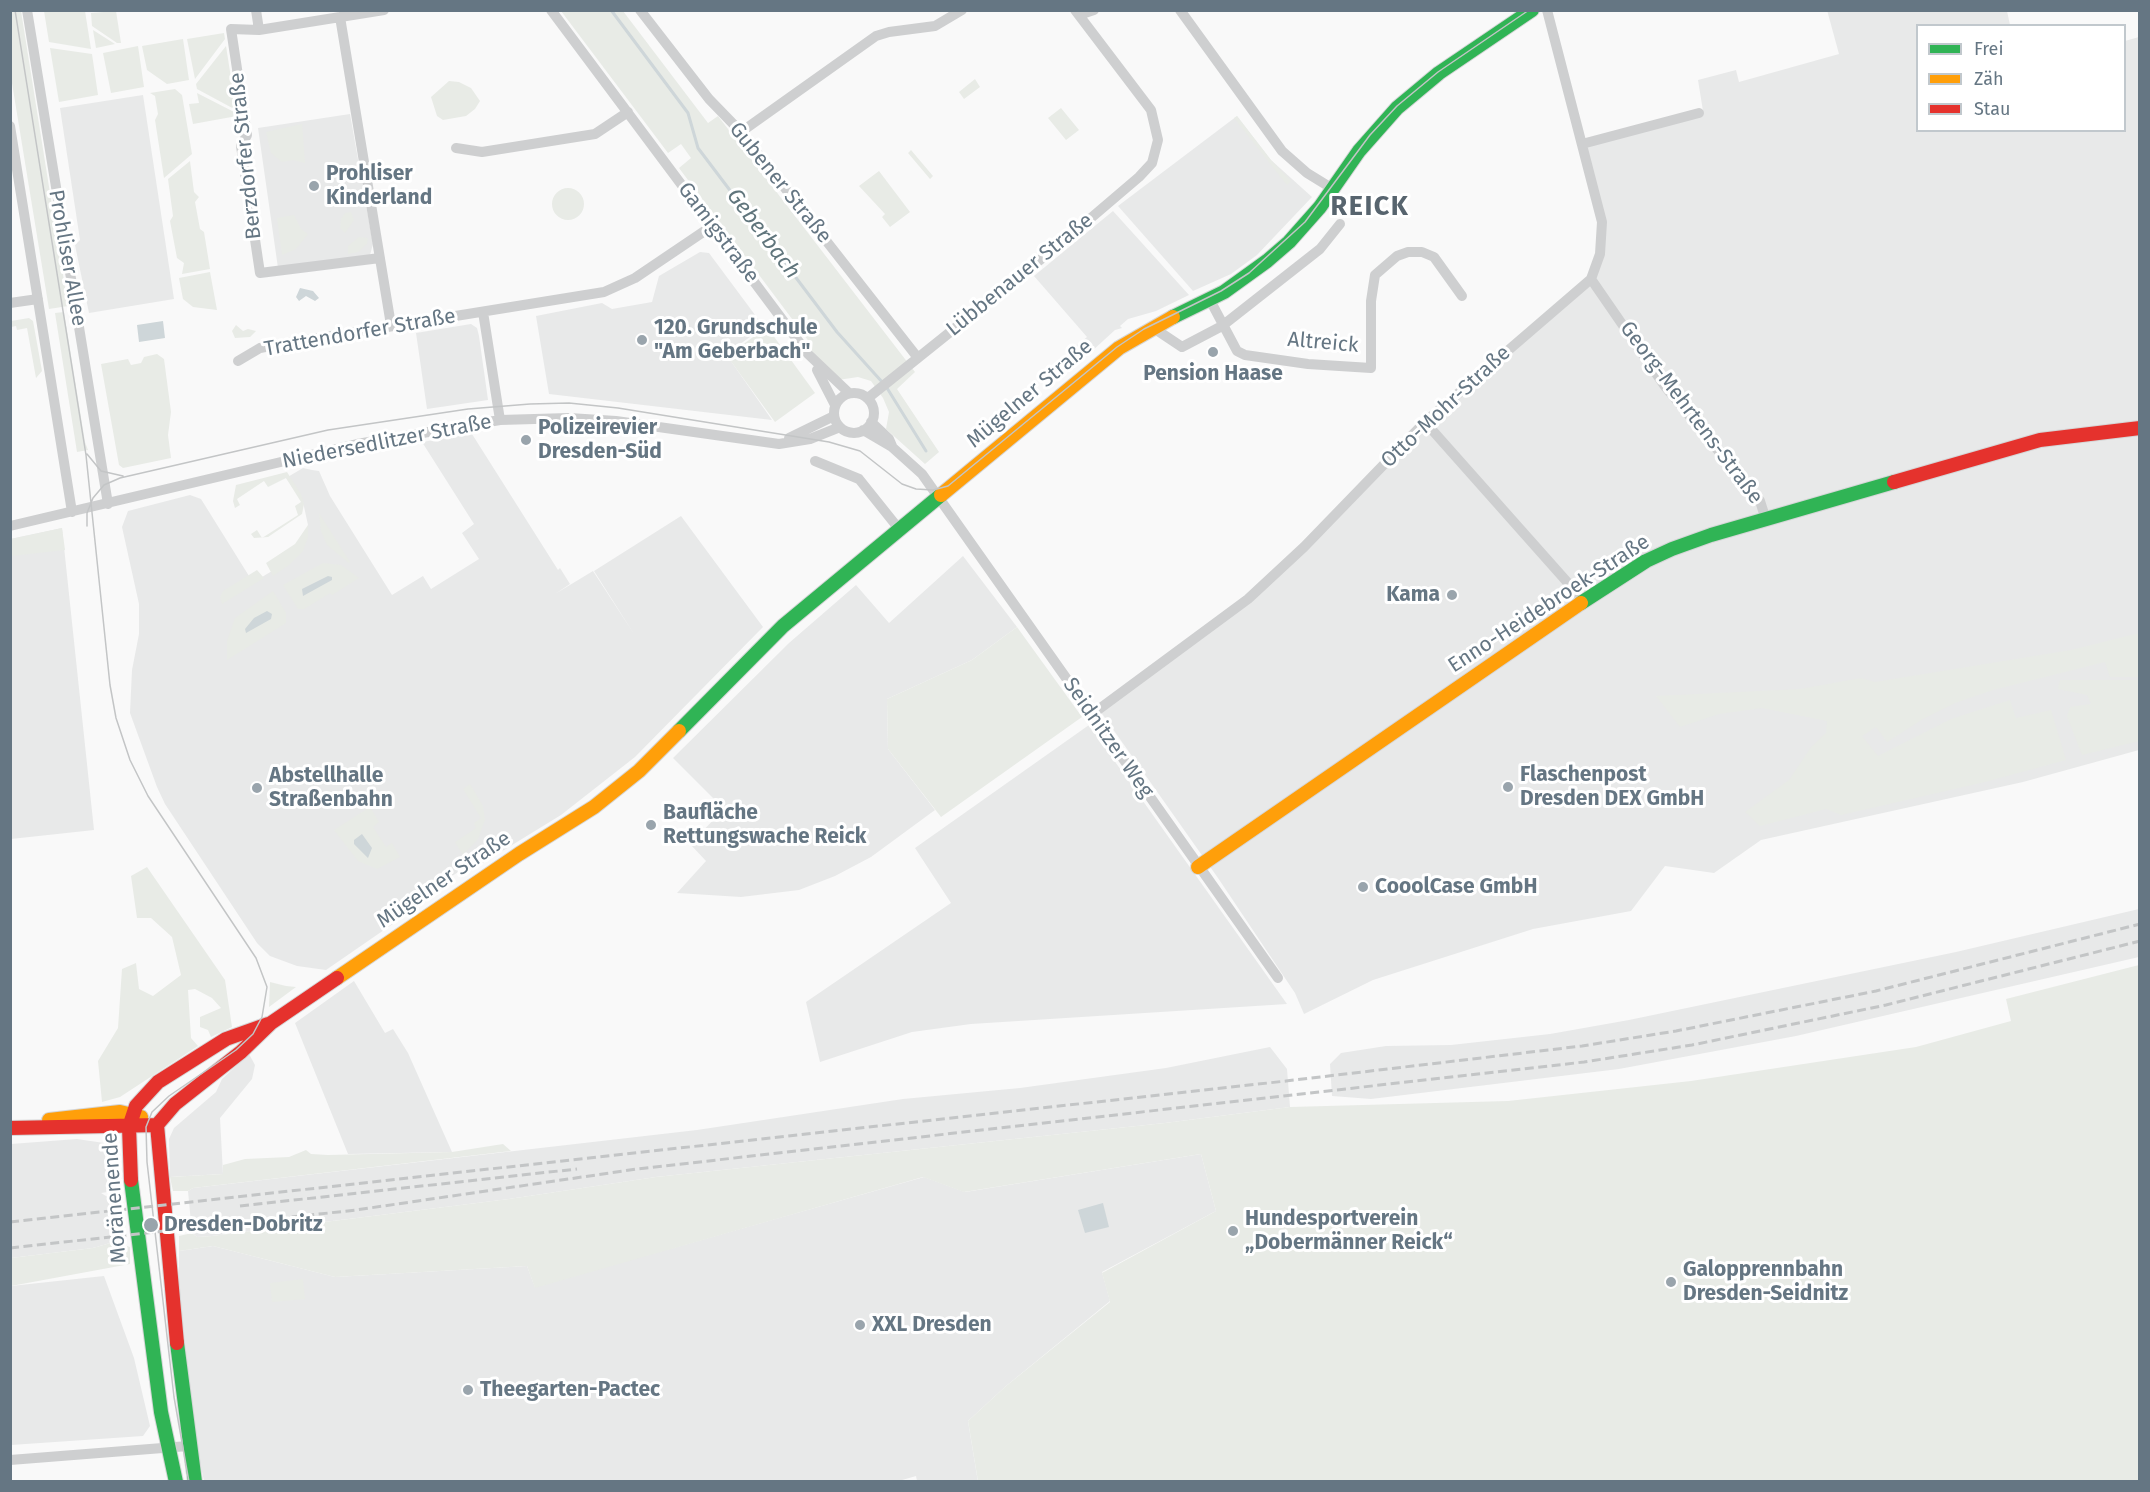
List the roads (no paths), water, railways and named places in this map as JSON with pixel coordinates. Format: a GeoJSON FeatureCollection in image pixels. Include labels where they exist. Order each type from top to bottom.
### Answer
{"type":"FeatureCollection","features":[{"type":"Feature","properties":{"kind":"street","name":"Prohliser Allee"},"geometry":{"type":"LineString","coordinates":[[27,10],[108,504]]}},
{"type":"Feature","properties":{"kind":"street"},"geometry":{"type":"LineString","coordinates":[[256,10],[259,30]]}},
{"type":"Feature","properties":{"kind":"street","name":"Berzdorfer Straße"},"geometry":{"type":"LineString","coordinates":[[380,258],[260,273],[241,146],[247,135],[231,29],[259,30],[384,10]]}},
{"type":"Feature","properties":{"kind":"street","name":"Gamigstraße"},"geometry":{"type":"LineString","coordinates":[[551,10],[808,354],[849,393],[859,393],[868,398]]}},
{"type":"Feature","properties":{"kind":"street","name":"Gubener Straße"},"geometry":{"type":"LineString","coordinates":[[640,10],[709,99],[741,132],[918,358]]}},
{"type":"Feature","properties":{"kind":"street"},"geometry":{"type":"LineString","coordinates":[[1077,13],[1094,10]]}},
{"type":"Feature","properties":{"kind":"street"},"geometry":{"type":"LineString","coordinates":[[1180,10],[1282,151],[1307,173],[1333,189]]}},
{"type":"Feature","properties":{"kind":"street"},"geometry":{"type":"LineString","coordinates":[[1152,327],[1210,300],[1250,275],[1289,242],[1333,189],[1385,120],[1411,95],[1532,10]]}},
{"type":"Feature","properties":{"kind":"street"},"geometry":{"type":"LineString","coordinates":[[1546,10],[1602,222],[1600,254],[1591,279]]}},
{"type":"Feature","properties":{"kind":"street"},"geometry":{"type":"LineString","coordinates":[[741,132],[876,36],[935,26],[960,11]]}},
{"type":"Feature","properties":{"kind":"street","name":"Lübbenauer Straße"},"geometry":{"type":"LineString","coordinates":[[868,398],[1139,177],[1152,163],[1158,141],[1151,110],[1077,13]]}},
{"type":"Feature","properties":{"kind":"street"},"geometry":{"type":"LineString","coordinates":[[340,17],[391,325]]}},
{"type":"Feature","properties":{"kind":"street"},"geometry":{"type":"LineString","coordinates":[[456,148],[482,152],[594,134],[628,112]]}},
{"type":"Feature","properties":{"kind":"street"},"geometry":{"type":"LineString","coordinates":[[1582,144],[1699,112]]}},
{"type":"Feature","properties":{"kind":"street","name":"Prohliser Allee"},"geometry":{"type":"LineString","coordinates":[[10,126],[72,512]]}},
{"type":"Feature","properties":{"kind":"street"},"geometry":{"type":"LineString","coordinates":[[1152,327],[1182,347],[1222,326],[1320,249],[1340,224]]}},
{"type":"Feature","properties":{"kind":"street","name":"Trattendorfer Straße"},"geometry":{"type":"LineString","coordinates":[[238,361],[260,348],[604,292],[621,286],[712,226]]}},
{"type":"Feature","properties":{"kind":"street","name":"Altreick"},"geometry":{"type":"LineString","coordinates":[[1210,300],[1237,351],[1245,355],[1308,364],[1371,368],[1371,301],[1375,275],[1396,256],[1407,252],[1422,252],[1434,257],[1462,296]]}},
{"type":"Feature","properties":{"kind":"street","name":"Otto-Mohr-Straße"},"geometry":{"type":"LineString","coordinates":[[1091,715],[1248,599],[1304,547],[1425,422],[1591,279]]}},
{"type":"Feature","properties":{"kind":"street","name":"Georg-Mehrtens-Straße"},"geometry":{"type":"LineString","coordinates":[[1591,279],[1664,385],[1760,501],[1766,520]]}},
{"type":"Feature","properties":{"kind":"street"},"geometry":{"type":"LineString","coordinates":[[10,303],[38,299]]}},
{"type":"Feature","properties":{"kind":"street","name":"Trattendorfer Straße"},"geometry":{"type":"LineString","coordinates":[[483,312],[500,420]]}},
{"type":"Feature","properties":{"kind":"street","name":"Mügelner Straße"},"geometry":{"type":"LineString","coordinates":[[156,1125],[174,1104],[242,1052],[270,1023],[500,867],[573,822],[639,771],[783,626],[1119,348],[1152,327]]}},
{"type":"Feature","properties":{"kind":"street","name":"Gamigstraße"},"geometry":{"type":"LineString","coordinates":[[808,354],[840,427]]}},
{"type":"Feature","properties":{"kind":"street"},"geometry":{"type":"LineString","coordinates":[[834,410],[849,393]]}},
{"type":"Feature","properties":{"kind":"street"},"geometry":{"type":"LineString","coordinates":[[867,426],[873,409],[868,398]]}},
{"type":"Feature","properties":{"kind":"street","name":"Niedersedlitzer Straße"},"geometry":{"type":"LineString","coordinates":[[770,444],[795,436],[834,410]]}},
{"type":"Feature","properties":{"kind":"street","name":"Niedersedlitzer Straße"},"geometry":{"type":"LineString","coordinates":[[10,526],[357,444],[500,420],[569,418],[616,421],[770,444],[810,439],[840,427]]}},
{"type":"Feature","properties":{"kind":"street"},"geometry":{"type":"LineString","coordinates":[[1425,422],[1584,601]]}},
{"type":"Feature","properties":{"kind":"street"},"geometry":{"type":"LineString","coordinates":[[867,426],[922,474],[938,497]]}},
{"type":"Feature","properties":{"kind":"street"},"geometry":{"type":"LineString","coordinates":[[840,427],[851,432],[867,426]]}},
{"type":"Feature","properties":{"kind":"street","name":"Enno-Heidebroek-Straße"},"geometry":{"type":"LineString","coordinates":[[1198,867],[1584,601],[1647,561],[1672,549],[2040,440],[2139,428]]}},
{"type":"Feature","properties":{"kind":"street"},"geometry":{"type":"LineString","coordinates":[[815,461],[859,479],[899,529]]}},
{"type":"Feature","properties":{"kind":"street","name":"Seidnitzer Weg"},"geometry":{"type":"LineString","coordinates":[[938,497],[1278,978]]}},
{"type":"Feature","properties":{"kind":"street","name":"Mügelner Straße"},"geometry":{"type":"LineString","coordinates":[[130,1121],[146,1093],[184,1065],[226,1039],[270,1023]]}},
{"type":"Feature","properties":{"kind":"street"},"geometry":{"type":"LineString","coordinates":[[17,1127],[48,1120],[105,1113],[130,1121]]}},
{"type":"Feature","properties":{"kind":"street","name":"Moränenende"},"geometry":{"type":"LineString","coordinates":[[176,1482],[178,1448],[156,1125],[148,1119],[130,1121],[128,1151],[140,1262],[178,1448],[195,1482]]}},
{"type":"Feature","properties":{"kind":"street"},"geometry":{"type":"LineString","coordinates":[[10,1460],[178,1448]]}},
{"type":"Feature","properties":{"kind":"waterway","name":"Geberbach"},"geometry":{"type":"LineString","coordinates":[[611,10],[688,113],[698,148],[837,332],[883,383]]}},
{"type":"Feature","properties":{"kind":"waterway","name":"Geberbach"},"geometry":{"type":"LineString","coordinates":[[887,388],[926,451]]}},
{"type":"Feature","properties":{"kind":"tram line"},"geometry":{"type":"LineString","coordinates":[[15,10],[86,455],[110,685],[116,718],[130,760],[148,796],[256,958],[267,987],[262,1017],[253,1034],[236,1050],[169,1096],[152,1112],[146,1127],[147,1162],[174,1397],[189,1482]]}},
{"type":"Feature","properties":{"kind":"tram line"},"geometry":{"type":"LineString","coordinates":[[87,526],[87,513],[93,498],[104,485],[120,478],[328,430],[468,409],[530,404],[569,403],[618,408],[829,442],[860,451],[902,484],[916,489],[933,490],[948,486],[1117,347],[1144,329],[1221,291],[1249,273],[1305,222],[1370,135],[1397,106],[1438,72],[1529,10]]}},
{"type":"Feature","properties":{"kind":"tram line"},"geometry":{"type":"LineString","coordinates":[[87,454],[101,471],[123,476]]}},
{"type":"Feature","properties":{"kind":"railway"},"geometry":{"type":"LineString","coordinates":[[10,1222],[1286,1081],[1582,1046],[1676,1031],[1876,991],[2140,924]]}},
{"type":"Feature","properties":{"kind":"railway"},"geometry":{"type":"LineString","coordinates":[[10,1248],[356,1210],[637,1169],[1584,1062],[1692,1045],[1886,1005],[2140,941]]}},
{"type":"Feature","properties":{"kind":"railway"},"geometry":{"type":"LineString","coordinates":[[240,1206],[577,1169]]}},
{"type":"Feature","properties":{"kind":"place","name":"Prohliser Kinderland"},"geometry":{"type":"Point","coordinates":[314,186]}},
{"type":"Feature","properties":{"kind":"place","name":"120. Grundschule \"Am Geberbach\""},"geometry":{"type":"Point","coordinates":[642,340]}},
{"type":"Feature","properties":{"kind":"place","name":"Pension Haase"},"geometry":{"type":"Point","coordinates":[1213,352]}},
{"type":"Feature","properties":{"kind":"place","name":"Polizeirevier Dresden-Süd"},"geometry":{"type":"Point","coordinates":[526,440]}},
{"type":"Feature","properties":{"kind":"place","name":"Kama"},"geometry":{"type":"Point","coordinates":[1452,595]}},
{"type":"Feature","properties":{"kind":"place","name":"Flaschenpost Dresden DEX GmbH"},"geometry":{"type":"Point","coordinates":[1508,787]}},
{"type":"Feature","properties":{"kind":"place","name":"Abstellhalle Straßenbahn"},"geometry":{"type":"Point","coordinates":[257,788]}},
{"type":"Feature","properties":{"kind":"place","name":"Baufläche Rettungswache Reick"},"geometry":{"type":"Point","coordinates":[651,825]}},
{"type":"Feature","properties":{"kind":"place","name":"CooolCase GmbH"},"geometry":{"type":"Point","coordinates":[1363,887]}},
{"type":"Feature","properties":{"kind":"place","name":"Dresden-Dobritz"},"geometry":{"type":"Point","coordinates":[151,1225]}},
{"type":"Feature","properties":{"kind":"place","name":"Hundesportverein „Dobermänner Reick“"},"geometry":{"type":"Point","coordinates":[1233,1231]}},
{"type":"Feature","properties":{"kind":"place","name":"Galopprennbahn Dresden-Seidnitz"},"geometry":{"type":"Point","coordinates":[1671,1282]}},
{"type":"Feature","properties":{"kind":"place","name":"XXL Dresden"},"geometry":{"type":"Point","coordinates":[860,1325]}},
{"type":"Feature","properties":{"kind":"place","name":"Theegarten-Pactec"},"geometry":{"type":"Point","coordinates":[468,1390]}},
{"type":"Feature","properties":{"kind":"district","name":"REICK"},"geometry":{"type":"Point","coordinates":[1370,207]}}]}
